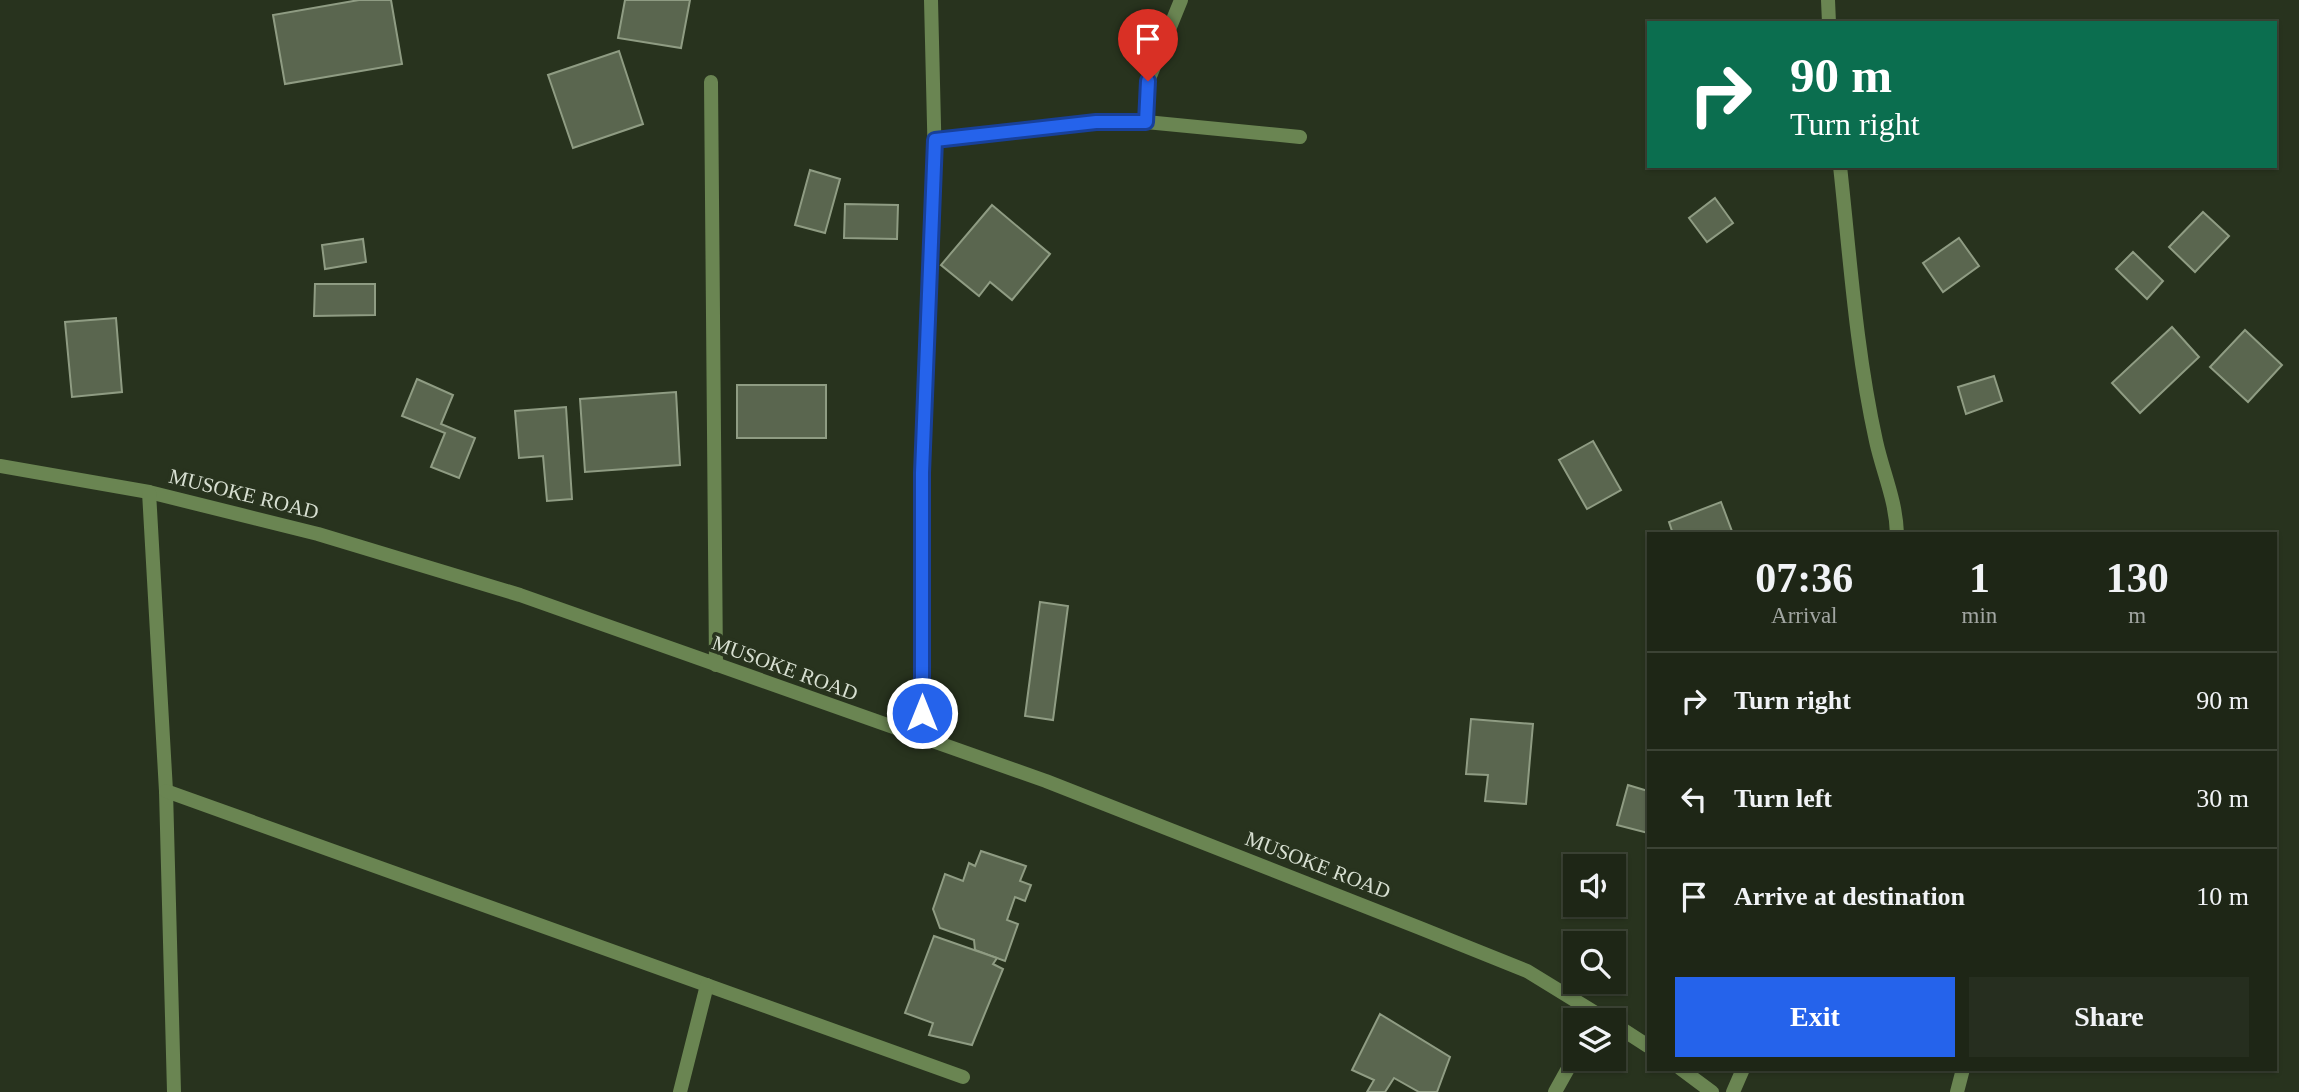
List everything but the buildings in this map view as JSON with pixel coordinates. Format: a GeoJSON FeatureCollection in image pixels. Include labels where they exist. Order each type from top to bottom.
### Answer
{"type":"FeatureCollection","features":[{"type":"Feature","properties":{"kind":"street"},"geometry":{"type":"LineString","coordinates":[[922,739],[922,473],[935,140],[931,0]]}},
{"type":"Feature","properties":{"kind":"street"},"geometry":{"type":"LineString","coordinates":[[1146,122],[1148,81],[1181,0]]}},
{"type":"Feature","properties":{"kind":"street"},"geometry":{"type":"LineString","coordinates":[[1828,0],[1829,21]]}},
{"type":"Feature","properties":{"kind":"street"},"geometry":{"type":"LineString","coordinates":[[711,82],[710,306],[716,665]]}},
{"type":"Feature","properties":{"kind":"street"},"geometry":{"type":"LineString","coordinates":[[935,140],[1096,122],[1146,122],[1300,137]]}},
{"type":"Feature","properties":{"kind":"street"},"geometry":{"type":"LineString","coordinates":[[1840,168],[1860,341],[1876,441],[1896,506],[1897,532]]}},
{"type":"Feature","properties":{"kind":"street","name":"MUSOKE ROAD"},"geometry":{"type":"LineString","coordinates":[[0,466],[149,492],[318,534],[520,595],[1046,781],[1527,971],[1584,1008]]}},
{"type":"Feature","properties":{"kind":"street"},"geometry":{"type":"LineString","coordinates":[[149,492],[166,791],[174,1092]]}},
{"type":"Feature","properties":{"kind":"street"},"geometry":{"type":"LineString","coordinates":[[166,791],[963,1077]]}},
{"type":"Feature","properties":{"kind":"street"},"geometry":{"type":"LineString","coordinates":[[680,1092],[707,985]]}},
{"type":"Feature","properties":{"kind":"street"},"geometry":{"type":"LineString","coordinates":[[1626,1032],[1647,1045]]}},
{"type":"Feature","properties":{"kind":"street"},"geometry":{"type":"LineString","coordinates":[[1555,1092],[1567,1071]]}},
{"type":"Feature","properties":{"kind":"street"},"geometry":{"type":"LineString","coordinates":[[1684,1071],[1712,1092]]}},
{"type":"Feature","properties":{"kind":"street"},"geometry":{"type":"LineString","coordinates":[[1733,1092],[1742,1071]]}},
{"type":"Feature","properties":{"kind":"street"},"geometry":{"type":"LineString","coordinates":[[1957,1092],[1962,1071]]}},
{"type":"Feature","properties":{"kind":"route"},"geometry":{"type":"LineString","coordinates":[[922,713],[922,473],[935,140],[1096,122],[1146,122],[1148,81]]}}]}
